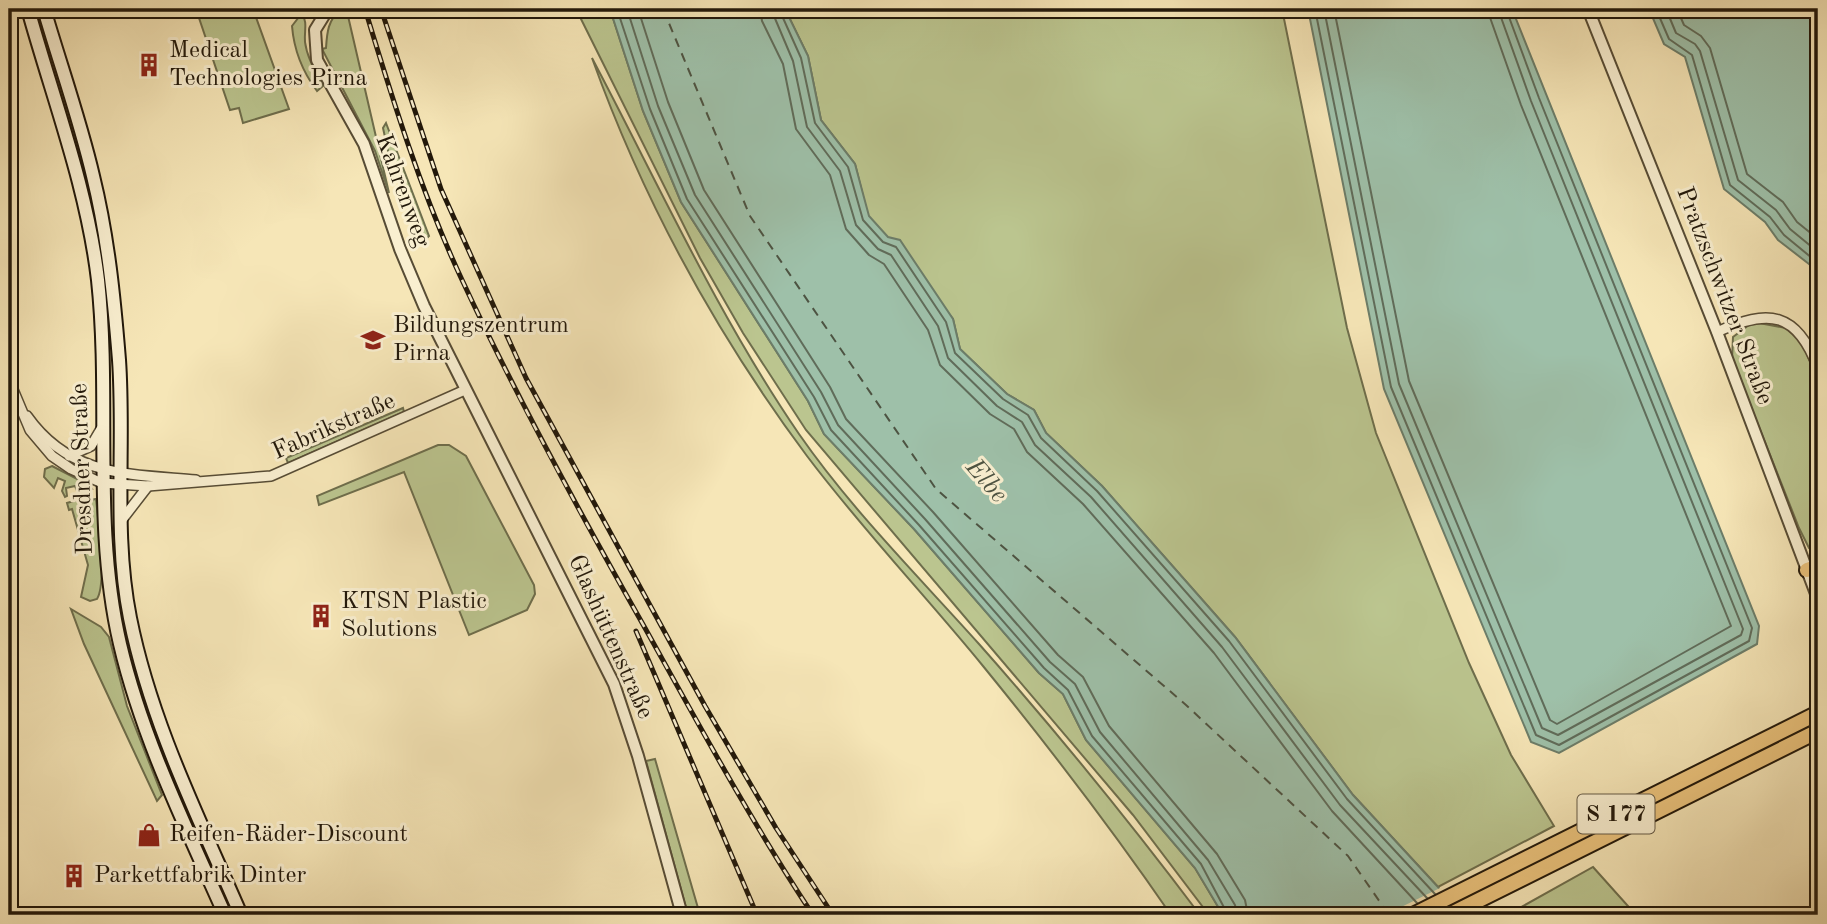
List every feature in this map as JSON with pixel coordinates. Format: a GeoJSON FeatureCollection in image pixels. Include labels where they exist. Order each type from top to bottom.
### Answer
{"type":"FeatureCollection","features":[{"type":"Feature","properties":{"kind":"highway","name":"S 177"},"geometry":{"type":"LineString","coordinates":[[1413,915],[1818,713]]}},
{"type":"Feature","properties":{"kind":"highway","name":"S 177"},"geometry":{"type":"LineString","coordinates":[[1449,915],[1818,731]]}},
{"type":"Feature","properties":{"kind":"main road","name":"Dresdner Straße"},"geometry":{"type":"LineString","coordinates":[[28,9],[70,149],[87,218],[98,281],[102,477],[109,587],[130,681],[149,739],[225,915]]}},
{"type":"Feature","properties":{"kind":"main road","name":"Dresdner Straße"},"geometry":{"type":"LineString","coordinates":[[44,9],[93,175],[105,230],[119,363],[121,521],[130,615],[145,681],[160,728],[240,915]]}},
{"type":"Feature","properties":{"kind":"street","name":"Kahrenweg"},"geometry":{"type":"LineString","coordinates":[[328,9],[315,30],[317,60],[364,144],[411,278],[465,390]]}},
{"type":"Feature","properties":{"kind":"street","name":"Pratzschwitzer Straße"},"geometry":{"type":"LineString","coordinates":[[1588,9],[1812,568],[1818,599]]}},
{"type":"Feature","properties":{"kind":"street"},"geometry":{"type":"LineString","coordinates":[[1717,332],[1751,319],[1773,317],[1789,323],[1806,339],[1818,368]]}},
{"type":"Feature","properties":{"kind":"street"},"geometry":{"type":"LineString","coordinates":[[9,380],[33,436],[52,456],[71,469],[121,479]]}},
{"type":"Feature","properties":{"kind":"street","name":"Fabrikstraße"},"geometry":{"type":"LineString","coordinates":[[121,479],[148,486],[271,476],[465,390]]}},
{"type":"Feature","properties":{"kind":"street","name":"Glashüttenstraße"},"geometry":{"type":"LineString","coordinates":[[465,390],[614,684],[638,757],[682,915]]}},
{"type":"Feature","properties":{"kind":"street"},"geometry":{"type":"LineString","coordinates":[[16,400],[40,432],[69,456],[102,477]]}},
{"type":"Feature","properties":{"kind":"street"},"geometry":{"type":"LineString","coordinates":[[69,456],[91,446],[101,429]]}},
{"type":"Feature","properties":{"kind":"street","name":"Fabrikstraße"},"geometry":{"type":"LineString","coordinates":[[121,479],[215,482]]}},
{"type":"Feature","properties":{"kind":"street"},"geometry":{"type":"LineString","coordinates":[[121,521],[148,486]]}},
{"type":"Feature","properties":{"kind":"shaded area"},"geometry":{"type":"Polygon","coordinates":[[[36,9],[91,192],[100,233],[113,344],[110,343],[104,280],[89,190],[36,9]]]}},
{"type":"Feature","properties":{"kind":"shaded area"},"geometry":{"type":"Polygon","coordinates":[[[196,9],[253,9],[289,109],[243,123],[239,108],[230,110],[196,9]]]}},
{"type":"Feature","properties":{"kind":"shaded area"},"geometry":{"type":"Polygon","coordinates":[[[341,9],[346,9],[348,16],[389,193],[375,151],[322,49],[326,48],[331,22],[341,9]]]}},
{"type":"Feature","properties":{"kind":"shaded area"},"geometry":{"type":"Polygon","coordinates":[[[576,9],[610,9],[643,111],[681,202],[808,401],[824,434],[914,529],[1039,673],[1063,694],[1086,740],[1195,868],[1223,915],[1209,915],[1133,815],[806,430],[743,333],[700,258],[576,9]]]}},
{"type":"Feature","properties":{"kind":"shaded area"},"geometry":{"type":"Polygon","coordinates":[[[785,9],[1282,9],[1347,328],[1376,433],[1469,663],[1511,755],[1554,826],[1438,887],[1353,795],[1235,637],[1102,486],[1046,433],[1034,410],[1007,394],[960,349],[953,319],[868,216],[855,164],[821,120],[808,56],[785,9]]]}},
{"type":"Feature","properties":{"kind":"shaded area"},"geometry":{"type":"Polygon","coordinates":[[[302,13],[308,54],[323,86],[317,91],[303,68],[295,44],[292,26],[302,13]]]}},
{"type":"Feature","properties":{"kind":"shaded area"},"geometry":{"type":"Polygon","coordinates":[[[592,58],[716,297],[799,434],[863,515],[1064,743],[1200,915],[1171,915],[1032,727],[850,510],[774,410],[685,265],[634,163],[592,58]]]}},
{"type":"Feature","properties":{"kind":"shaded area"},"geometry":{"type":"Polygon","coordinates":[[[386,123],[429,236],[424,241],[403,184],[394,179],[383,128],[386,123]]]}},
{"type":"Feature","properties":{"kind":"shaded area"},"geometry":{"type":"Polygon","coordinates":[[[1759,323],[1786,328],[1802,342],[1818,381],[1818,553],[1809,548],[1799,528],[1732,359],[1733,337],[1749,325],[1759,323]]]}},
{"type":"Feature","properties":{"kind":"shaded area"},"geometry":{"type":"Polygon","coordinates":[[[403,408],[404,412],[288,463],[286,458],[403,408]]]}},
{"type":"Feature","properties":{"kind":"shaded area"},"geometry":{"type":"Polygon","coordinates":[[[438,445],[449,445],[466,456],[534,585],[535,594],[527,610],[469,635],[404,472],[319,505],[317,496],[438,445]]]}},
{"type":"Feature","properties":{"kind":"shaded area"},"geometry":{"type":"Polygon","coordinates":[[[52,466],[92,489],[78,493],[75,486],[66,488],[65,497],[62,491],[65,481],[58,478],[54,488],[44,477],[45,469],[52,466]]]}},
{"type":"Feature","properties":{"kind":"shaded area"},"geometry":{"type":"Polygon","coordinates":[[[84,498],[85,501],[96,499],[101,551],[100,591],[97,599],[90,601],[81,597],[88,565],[72,509],[69,510],[67,503],[84,498]]]}},
{"type":"Feature","properties":{"kind":"shaded area"},"geometry":{"type":"Polygon","coordinates":[[[71,609],[101,627],[109,637],[127,706],[162,795],[157,801],[84,644],[71,609]]]}},
{"type":"Feature","properties":{"kind":"shaded area"},"geometry":{"type":"Polygon","coordinates":[[[132,664],[169,763],[234,915],[180,796],[132,664]]]}},
{"type":"Feature","properties":{"kind":"shaded area"},"geometry":{"type":"Polygon","coordinates":[[[655,759],[700,915],[688,915],[646,761],[655,759]]]}},
{"type":"Feature","properties":{"kind":"shaded area"},"geometry":{"type":"Polygon","coordinates":[[[1593,867],[1636,915],[1507,915],[1593,867]]]}},
{"type":"Feature","properties":{"kind":"water","name":"Elbe"},"geometry":{"type":"Polygon","coordinates":[[[610,9],[785,9],[808,56],[821,120],[855,164],[869,216],[888,237],[900,240],[953,319],[960,349],[1007,394],[1034,410],[1046,433],[1102,486],[1235,637],[1353,795],[1438,887],[1458,915],[1223,915],[1195,868],[1086,740],[1063,694],[1039,673],[914,529],[824,434],[808,401],[681,202],[643,111],[610,9]]]}},
{"type":"Feature","properties":{"kind":"water"},"geometry":{"type":"Polygon","coordinates":[[[1308,9],[1512,9],[1759,626],[1757,644],[1559,753],[1531,742],[1384,389],[1308,9]]]}},
{"type":"Feature","properties":{"kind":"water"},"geometry":{"type":"Polygon","coordinates":[[[1649,9],[1818,9],[1818,271],[1778,240],[1765,222],[1724,189],[1685,57],[1664,44],[1649,9]]]}},
{"type":"Feature","properties":{"kind":"pier"},"geometry":{"type":"Polygon","coordinates":[[[1442,887],[1462,915],[1385,915],[1442,887]]]}},
{"type":"Feature","properties":{"kind":"ferry route"},"geometry":{"type":"LineString","coordinates":[[663,9],[750,216],[936,489],[1186,705],[1348,856],[1389,915]]}},
{"type":"Feature","properties":{"kind":"railway"},"geometry":{"type":"LineString","coordinates":[[351,9],[352,13]]}},
{"type":"Feature","properties":{"kind":"railway"},"geometry":{"type":"LineString","coordinates":[[365,9],[434,216],[506,370],[574,500],[706,737],[813,915]]}},
{"type":"Feature","properties":{"kind":"railway"},"geometry":{"type":"LineString","coordinates":[[381,9],[441,189],[526,378],[705,706],[776,828],[833,915]]}},
{"type":"Feature","properties":{"kind":"railway"},"geometry":{"type":"LineString","coordinates":[[636,631],[757,915]]}},
{"type":"Feature","properties":{"kind":"place","name":"Medical Technologies Pirna"},"geometry":{"type":"Point","coordinates":[149,65]}},
{"type":"Feature","properties":{"kind":"place","name":"Bildungszentrum Pirna"},"geometry":{"type":"Point","coordinates":[373,340]}},
{"type":"Feature","properties":{"kind":"place","name":"KTSN Plastic Solutions"},"geometry":{"type":"Point","coordinates":[321,616]}},
{"type":"Feature","properties":{"kind":"place","name":"Reifen-Räder-Discount"},"geometry":{"type":"Point","coordinates":[149,835]}},
{"type":"Feature","properties":{"kind":"place","name":"Parkettfabrik Dinter"},"geometry":{"type":"Point","coordinates":[74,876]}}]}
